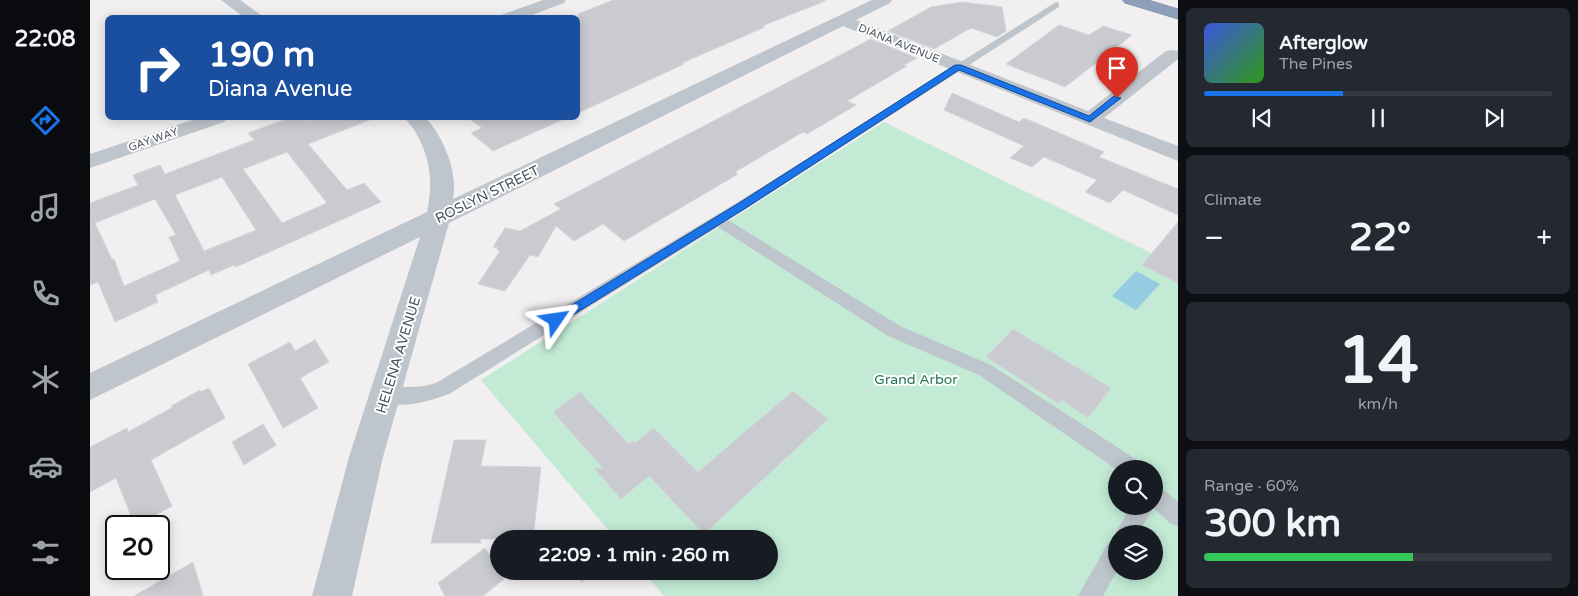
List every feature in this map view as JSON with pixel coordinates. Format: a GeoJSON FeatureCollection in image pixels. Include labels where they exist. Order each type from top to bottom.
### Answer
{"type":"FeatureCollection","features":[{"type":"Feature","properties":{"kind":"highway"},"geometry":{"type":"LineString","coordinates":[[1131,0],[1178,14]]}},
{"type":"Feature","properties":{"kind":"highway"},"geometry":{"type":"LineString","coordinates":[[1168,0],[1178,3]]}},
{"type":"Feature","properties":{"kind":"street"},"geometry":{"type":"LineString","coordinates":[[229,0],[252,15]]}},
{"type":"Feature","properties":{"kind":"street"},"geometry":{"type":"LineString","coordinates":[[516,15],[558,0]]}},
{"type":"Feature","properties":{"kind":"street","name":"ROSLYN STREET"},"geometry":{"type":"LineString","coordinates":[[90,387],[884,0]]}},
{"type":"Feature","properties":{"kind":"street","name":"DIANA AVENUE"},"geometry":{"type":"LineString","coordinates":[[844,21],[1178,154]]}},
{"type":"Feature","properties":{"kind":"street"},"geometry":{"type":"LineString","coordinates":[[1090,119],[1172,55]]}},
{"type":"Feature","properties":{"kind":"street","name":"GAY WAY"},"geometry":{"type":"LineString","coordinates":[[90,161],[211,120]]}},
{"type":"Feature","properties":{"kind":"street","name":"HELENA AVENUE"},"geometry":{"type":"LineString","coordinates":[[332,596],[366,457],[386,396],[438,218],[443,184],[437,160],[423,125],[417,120]]}},
{"type":"Feature","properties":{"kind":"lane"},"geometry":{"type":"LineString","coordinates":[[386,396],[425,395],[442,389],[718,221],[1056,6]]}},
{"type":"Feature","properties":{"kind":"lane"},"geometry":{"type":"LineString","coordinates":[[718,221],[742,234],[894,331],[985,370],[1119,460]]}},
{"type":"Feature","properties":{"kind":"lane"},"geometry":{"type":"LineString","coordinates":[[1163,503],[1178,516]]}},
{"type":"Feature","properties":{"kind":"lane"},"geometry":{"type":"LineString","coordinates":[[1090,596],[1108,565]]}},
{"type":"Feature","properties":{"kind":"green space","name":"Grand Arbor"},"geometry":{"type":"Polygon","coordinates":[[[884,122],[1178,266],[1178,596],[664,596],[651,580],[778,580],[778,530],[608,530],[481,380],[884,122]]]}},
{"type":"Feature","properties":{"kind":"water"},"geometry":{"type":"Polygon","coordinates":[[[1136,271],[1160,284],[1136,310],[1112,296],[1136,271]]]}},
{"type":"Feature","properties":{"kind":"building"},"geometry":{"type":"Polygon","coordinates":[[[613,0],[825,0],[762,26],[765,27],[682,63],[684,64],[580,112],[580,15],[578,14],[613,0]]]}},
{"type":"Feature","properties":{"kind":"building"},"geometry":{"type":"Polygon","coordinates":[[[962,2],[1002,7],[1006,31],[997,37],[971,28],[934,49],[888,31],[931,7],[962,2]]]}},
{"type":"Feature","properties":{"kind":"building"},"geometry":{"type":"Polygon","coordinates":[[[1059,25],[1089,35],[1103,26],[1132,35],[1065,87],[1006,64],[1059,25]]]}},
{"type":"Feature","properties":{"kind":"building"},"geometry":{"type":"Polygon","coordinates":[[[871,39],[917,58],[904,65],[907,66],[847,101],[856,105],[807,134],[803,132],[735,172],[738,174],[624,241],[603,224],[574,241],[556,226],[538,257],[530,255],[505,291],[478,284],[500,251],[497,250],[498,248],[493,247],[505,228],[520,231],[561,209],[554,204],[871,39]]]}},
{"type":"Feature","properties":{"kind":"building"},"geometry":{"type":"Polygon","coordinates":[[[952,93],[1019,122],[1024,118],[1104,152],[1099,157],[1178,189],[1178,215],[1123,190],[1110,203],[1085,192],[1097,180],[1044,157],[1032,167],[1010,158],[1024,146],[944,110],[952,93]]]}},
{"type":"Feature","properties":{"kind":"building"},"geometry":{"type":"Polygon","coordinates":[[[284,120],[369,120],[308,144],[347,190],[364,183],[381,202],[236,267],[234,265],[211,275],[209,270],[155,295],[158,302],[115,322],[98,282],[90,285],[90,203],[138,185],[133,175],[160,165],[165,174],[254,140],[248,133],[284,120]],[[287,152],[243,169],[282,223],[327,203],[287,152]],[[222,177],[175,195],[204,251],[256,230],[222,177]],[[155,199],[95,223],[112,260],[114,259],[124,286],[180,261],[169,237],[176,235],[155,199]]]}},
{"type":"Feature","properties":{"kind":"building"},"geometry":{"type":"Polygon","coordinates":[[[471,120],[562,120],[493,151],[471,133],[482,128],[471,120]]]}},
{"type":"Feature","properties":{"kind":"building"},"geometry":{"type":"Polygon","coordinates":[[[1178,222],[1178,283],[1142,265],[1178,222]]]}},
{"type":"Feature","properties":{"kind":"building"},"geometry":{"type":"Polygon","coordinates":[[[1013,329],[1111,388],[1088,418],[1062,400],[1059,404],[986,357],[1013,329]]]}},
{"type":"Feature","properties":{"kind":"building"},"geometry":{"type":"Polygon","coordinates":[[[315,340],[329,362],[300,378],[318,408],[283,428],[248,364],[290,342],[295,351],[315,340]]]}},
{"type":"Feature","properties":{"kind":"building"},"geometry":{"type":"Polygon","coordinates":[[[209,388],[225,418],[151,460],[172,506],[155,515],[131,515],[116,478],[90,492],[90,447],[127,428],[128,432],[200,390],[201,392],[209,388]]]}},
{"type":"Feature","properties":{"kind":"building"},"geometry":{"type":"Polygon","coordinates":[[[793,391],[828,419],[708,530],[700,530],[649,476],[621,499],[594,468],[603,468],[553,412],[580,392],[629,444],[634,441],[635,443],[654,428],[698,472],[793,391]]]}},
{"type":"Feature","properties":{"kind":"building"},"geometry":{"type":"Polygon","coordinates":[[[263,424],[276,445],[244,465],[232,442],[263,424]]]}},
{"type":"Feature","properties":{"kind":"building"},"geometry":{"type":"Polygon","coordinates":[[[454,440],[486,440],[481,466],[541,467],[534,530],[490,530],[490,539],[479,539],[482,543],[431,543],[454,440]]]}},
{"type":"Feature","properties":{"kind":"building"},"geometry":{"type":"Polygon","coordinates":[[[485,548],[490,556],[490,580],[503,580],[483,596],[445,596],[438,583],[485,548]]]}},
{"type":"Feature","properties":{"kind":"building"},"geometry":{"type":"Polygon","coordinates":[[[193,562],[203,596],[134,596],[162,580],[170,580],[170,575],[193,562]]]}},
{"type":"Feature","properties":{"kind":"route"},"geometry":{"type":"LineString","coordinates":[[556,320],[743,205],[958,67],[1090,119],[1117,98]]}}]}
